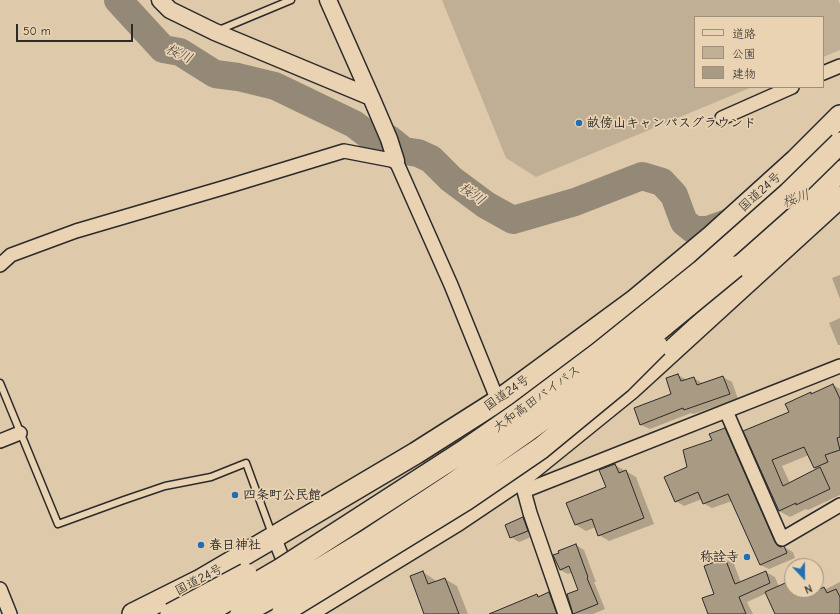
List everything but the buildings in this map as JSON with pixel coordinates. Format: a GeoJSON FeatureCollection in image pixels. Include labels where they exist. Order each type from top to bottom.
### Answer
{"type":"FeatureCollection","features":[{"type":"Feature","properties":{"kind":"highway","name":"国道24号"},"geometry":{"type":"LineString","coordinates":[[133,614],[199,581],[416,453],[498,400],[634,301],[700,246],[796,160],[840,116]]}},
{"type":"Feature","properties":{"kind":"highway","name":"大和高田バイパス"},"geometry":{"type":"LineString","coordinates":[[204,614],[281,570],[468,449],[519,413],[599,353],[701,271],[789,193],[840,143]]}},
{"type":"Feature","properties":{"kind":"highway","name":"大和高田バイパス"},"geometry":{"type":"LineString","coordinates":[[241,614],[290,587],[366,541],[470,472],[530,429],[611,369],[735,267],[806,204],[840,171]]}},
{"type":"Feature","properties":{"kind":"highway"},"geometry":{"type":"LineString","coordinates":[[305,614],[456,521],[522,484],[631,388],[840,197]]}},
{"type":"Feature","properties":{"kind":"highway"},"geometry":{"type":"LineString","coordinates":[[281,613],[466,500],[541,448],[620,384],[735,267]]}},
{"type":"Feature","properties":{"kind":"highway"},"geometry":{"type":"LineString","coordinates":[[171,614],[237,579],[336,520],[468,449]]}},
{"type":"Feature","properties":{"kind":"street"},"geometry":{"type":"LineString","coordinates":[[160,0],[170,10],[215,32],[371,97]]}},
{"type":"Feature","properties":{"kind":"street"},"geometry":{"type":"LineString","coordinates":[[328,0],[389,139],[396,161],[451,285],[498,400],[530,513],[565,614]]}},
{"type":"Feature","properties":{"kind":"street"},"geometry":{"type":"LineString","coordinates":[[824,73],[840,66]]}},
{"type":"Feature","properties":{"kind":"street"},"geometry":{"type":"LineString","coordinates":[[722,118],[790,88]]}},
{"type":"Feature","properties":{"kind":"street"},"geometry":{"type":"LineString","coordinates":[[0,265],[11,254],[76,231],[344,151],[396,161]]}},
{"type":"Feature","properties":{"kind":"street"},"geometry":{"type":"LineString","coordinates":[[522,484],[726,411],[840,366]]}},
{"type":"Feature","properties":{"kind":"street"},"geometry":{"type":"LineString","coordinates":[[726,411],[782,540],[840,505]]}},
{"type":"Feature","properties":{"kind":"street"},"geometry":{"type":"LineString","coordinates":[[0,441],[20,433]]}},
{"type":"Feature","properties":{"kind":"street"},"geometry":{"type":"LineString","coordinates":[[274,537],[305,614]]}},
{"type":"Feature","properties":{"kind":"street"},"geometry":{"type":"LineString","coordinates":[[0,589],[10,614]]}},
{"type":"Feature","properties":{"kind":"lane"},"geometry":{"type":"LineString","coordinates":[[215,32],[291,0]]}},
{"type":"Feature","properties":{"kind":"lane"},"geometry":{"type":"LineString","coordinates":[[0,383],[58,524],[165,486],[211,477],[246,463],[274,537]]}},
{"type":"Feature","properties":{"kind":"green space","name":"畝傍山キャンパスグラウンド"},"geometry":{"type":"Polygon","coordinates":[[[442,0],[838,0],[840,4],[840,50],[824,57],[824,16],[694,16],[694,88],[750,88],[536,177],[506,158],[442,0]]]}},
{"type":"Feature","properties":{"kind":"waterway","name":"桜川"},"geometry":{"type":"LineString","coordinates":[[118,0],[163,49],[180,52],[215,74],[238,77],[275,86],[354,124],[380,144],[389,139],[404,151],[418,153],[431,159],[451,179],[486,205],[513,220],[575,202],[642,176],[662,182],[674,195],[684,222],[694,230],[708,230],[739,219]]}},
{"type":"Feature","properties":{"kind":"place","name":"畝傍山キャンパスグラウンド"},"geometry":{"type":"Point","coordinates":[579,123]}},
{"type":"Feature","properties":{"kind":"place","name":"四条町公民館"},"geometry":{"type":"Point","coordinates":[235,495]}},
{"type":"Feature","properties":{"kind":"place","name":"春日神社"},"geometry":{"type":"Point","coordinates":[201,545]}},
{"type":"Feature","properties":{"kind":"place","name":"称詮寺"},"geometry":{"type":"Point","coordinates":[747,557]}}]}
